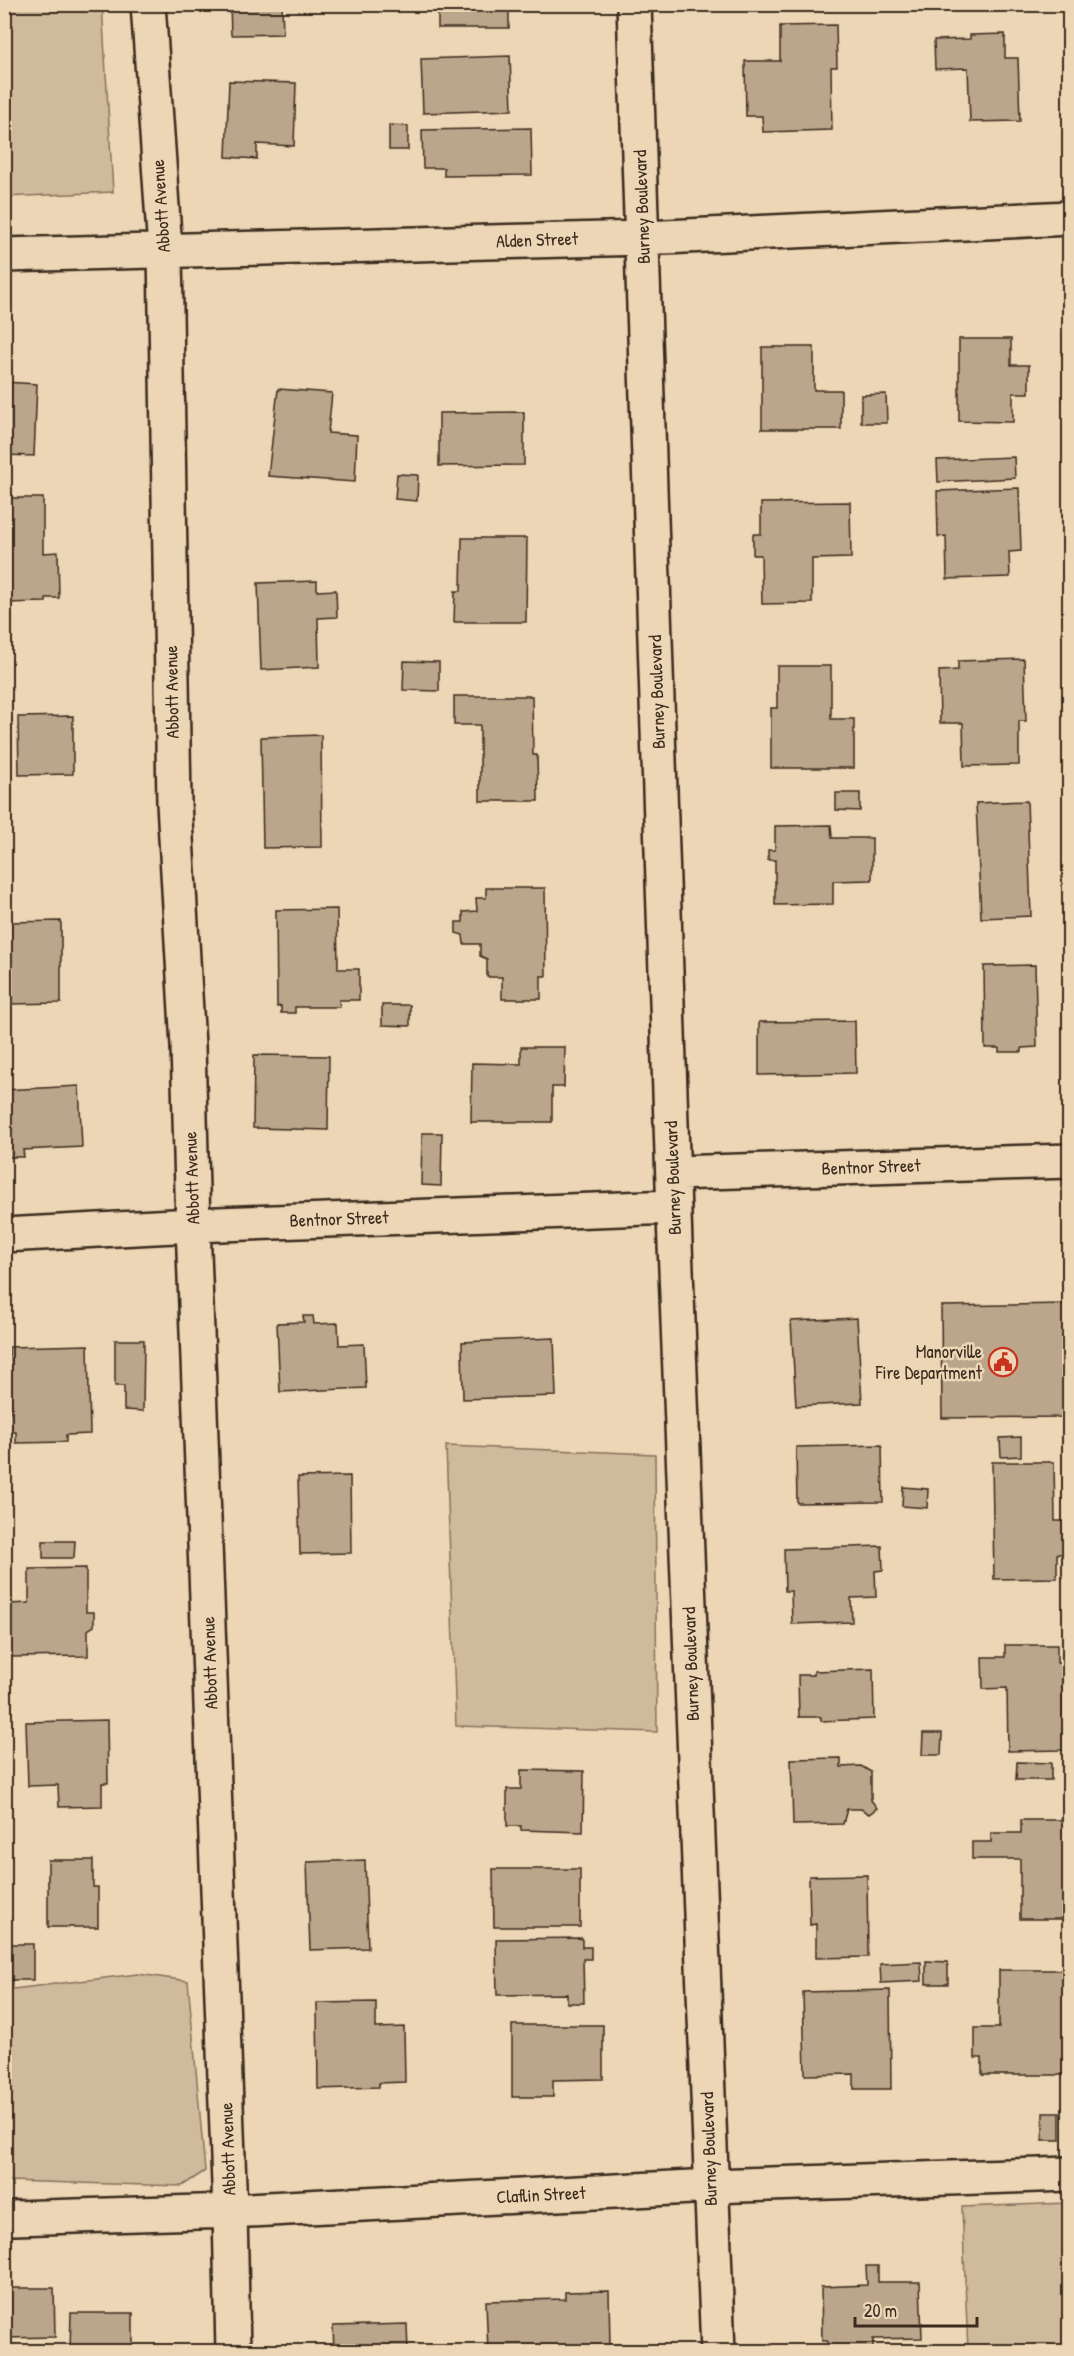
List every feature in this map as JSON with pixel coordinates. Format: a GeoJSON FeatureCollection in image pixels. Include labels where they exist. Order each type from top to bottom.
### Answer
{"type":"FeatureCollection","features":[{"type":"Feature","properties":{"kind":"street","name":"Abbott Avenue"},"geometry":{"type":"LineString","coordinates":[[148,4],[165,250],[174,803],[188,1046],[230,2211],[233,2352]]}},
{"type":"Feature","properties":{"kind":"street","name":"Burney Boulevard"},"geometry":{"type":"LineString","coordinates":[[634,4],[674,1207],[718,2352]]}},
{"type":"Feature","properties":{"kind":"street","name":"Alden Street"},"geometry":{"type":"LineString","coordinates":[[4,255],[643,238],[1070,218]]}},
{"type":"Feature","properties":{"kind":"street","name":"Bentnor Street"},"geometry":{"type":"LineString","coordinates":[[673,1173],[1070,1161]]}},
{"type":"Feature","properties":{"kind":"street","name":"Bentnor Street"},"geometry":{"type":"LineString","coordinates":[[4,1235],[193,1225],[674,1207]]}},
{"type":"Feature","properties":{"kind":"street","name":"Claflin Street"},"geometry":{"type":"LineString","coordinates":[[14,2218],[230,2211],[711,2186],[1070,2174]]}},
{"type":"Feature","properties":{"kind":"shaded area"},"geometry":{"type":"Polygon","coordinates":[[[4,5],[102,5],[113,192],[5,197],[4,5]]]}},
{"type":"Feature","properties":{"kind":"shaded area"},"geometry":{"type":"Polygon","coordinates":[[[446,1446],[655,1454],[657,1732],[456,1726],[446,1446]]]}},
{"type":"Feature","properties":{"kind":"shaded area"},"geometry":{"type":"Polygon","coordinates":[[[138,1974],[188,1981],[205,2171],[182,2186],[7,2181],[5,1990],[138,1974]]]}},
{"type":"Feature","properties":{"kind":"shaded area"},"geometry":{"type":"Polygon","coordinates":[[[1069,2203],[1069,2351],[968,2351],[962,2207],[1069,2203]]]}},
{"type":"Feature","properties":{"kind":"building"},"geometry":{"type":"Polygon","coordinates":[[[230,4],[282,4],[283,34],[231,35],[230,4]]]}},
{"type":"Feature","properties":{"kind":"building"},"geometry":{"type":"Polygon","coordinates":[[[438,4],[509,4],[509,28],[438,28],[438,4]]]}},
{"type":"Feature","properties":{"kind":"building"},"geometry":{"type":"Polygon","coordinates":[[[836,25],[837,67],[831,67],[832,130],[763,132],[762,116],[746,116],[745,61],[780,61],[780,26],[836,25]]]}},
{"type":"Feature","properties":{"kind":"building"},"geometry":{"type":"Polygon","coordinates":[[[1005,34],[1005,58],[1018,58],[1020,121],[970,122],[968,68],[935,69],[934,40],[970,39],[970,35],[1005,34]]]}},
{"type":"Feature","properties":{"kind":"building"},"geometry":{"type":"Polygon","coordinates":[[[510,56],[512,110],[423,113],[421,59],[510,56]]]}},
{"type":"Feature","properties":{"kind":"building"},"geometry":{"type":"Polygon","coordinates":[[[229,81],[296,83],[294,146],[257,144],[257,159],[226,157],[229,81]]]}},
{"type":"Feature","properties":{"kind":"building"},"geometry":{"type":"Polygon","coordinates":[[[389,125],[408,126],[408,150],[389,150],[389,125]]]}},
{"type":"Feature","properties":{"kind":"building"},"geometry":{"type":"Polygon","coordinates":[[[531,128],[532,175],[444,176],[444,168],[423,168],[422,130],[531,128]]]}},
{"type":"Feature","properties":{"kind":"building"},"geometry":{"type":"Polygon","coordinates":[[[959,339],[1011,339],[1011,365],[1029,365],[1029,393],[1013,393],[1013,422],[959,421],[959,339]]]}},
{"type":"Feature","properties":{"kind":"building"},"geometry":{"type":"Polygon","coordinates":[[[762,347],[814,347],[814,390],[841,390],[841,429],[762,429],[762,347]]]}},
{"type":"Feature","properties":{"kind":"building"},"geometry":{"type":"Polygon","coordinates":[[[4,382],[37,384],[34,456],[4,455],[4,382]]]}},
{"type":"Feature","properties":{"kind":"building"},"geometry":{"type":"Polygon","coordinates":[[[278,389],[332,393],[328,433],[357,435],[355,482],[268,476],[278,389]]]}},
{"type":"Feature","properties":{"kind":"building"},"geometry":{"type":"Polygon","coordinates":[[[886,394],[887,423],[861,423],[861,395],[886,394]]]}},
{"type":"Feature","properties":{"kind":"building"},"geometry":{"type":"Polygon","coordinates":[[[524,412],[524,465],[439,466],[439,413],[524,412]]]}},
{"type":"Feature","properties":{"kind":"building"},"geometry":{"type":"Polygon","coordinates":[[[1014,457],[1015,478],[938,482],[937,460],[1014,457]]]}},
{"type":"Feature","properties":{"kind":"building"},"geometry":{"type":"Polygon","coordinates":[[[397,474],[418,475],[417,501],[395,499],[397,474]]]}},
{"type":"Feature","properties":{"kind":"building"},"geometry":{"type":"Polygon","coordinates":[[[1019,488],[1021,551],[1009,552],[1010,577],[947,579],[946,536],[938,537],[937,491],[1019,488]]]}},
{"type":"Feature","properties":{"kind":"building"},"geometry":{"type":"Polygon","coordinates":[[[4,498],[43,498],[43,553],[58,552],[59,598],[46,598],[46,602],[4,603],[4,498]]]}},
{"type":"Feature","properties":{"kind":"building"},"geometry":{"type":"Polygon","coordinates":[[[850,502],[851,558],[812,559],[812,603],[762,604],[761,555],[753,555],[753,534],[761,534],[761,503],[850,502]]]}},
{"type":"Feature","properties":{"kind":"building"},"geometry":{"type":"Polygon","coordinates":[[[462,538],[527,538],[526,622],[454,622],[455,591],[461,591],[462,538]]]}},
{"type":"Feature","properties":{"kind":"building"},"geometry":{"type":"Polygon","coordinates":[[[317,581],[317,591],[336,590],[337,617],[318,618],[319,667],[261,670],[258,583],[317,581]]]}},
{"type":"Feature","properties":{"kind":"building"},"geometry":{"type":"Polygon","coordinates":[[[1024,659],[1026,721],[1019,721],[1019,765],[964,766],[963,723],[940,723],[939,671],[958,670],[958,661],[1024,659]]]}},
{"type":"Feature","properties":{"kind":"building"},"geometry":{"type":"Polygon","coordinates":[[[404,661],[439,662],[439,691],[403,690],[404,661]]]}},
{"type":"Feature","properties":{"kind":"building"},"geometry":{"type":"Polygon","coordinates":[[[777,666],[831,666],[831,719],[854,719],[854,768],[771,768],[771,708],[777,708],[777,666]]]}},
{"type":"Feature","properties":{"kind":"building"},"geometry":{"type":"Polygon","coordinates":[[[454,696],[532,696],[533,755],[537,755],[538,801],[480,801],[480,725],[454,725],[454,696]]]}},
{"type":"Feature","properties":{"kind":"building"},"geometry":{"type":"Polygon","coordinates":[[[73,716],[73,774],[19,775],[18,717],[73,716]]]}},
{"type":"Feature","properties":{"kind":"building"},"geometry":{"type":"Polygon","coordinates":[[[321,735],[322,847],[263,848],[261,737],[321,735]]]}},
{"type":"Feature","properties":{"kind":"building"},"geometry":{"type":"Polygon","coordinates":[[[836,793],[860,793],[860,811],[836,810],[836,793]]]}},
{"type":"Feature","properties":{"kind":"building"},"geometry":{"type":"Polygon","coordinates":[[[1027,801],[1031,916],[981,918],[976,803],[1027,801]]]}},
{"type":"Feature","properties":{"kind":"building"},"geometry":{"type":"Polygon","coordinates":[[[831,825],[832,838],[872,838],[872,880],[833,881],[833,904],[775,905],[775,860],[768,860],[768,850],[775,850],[775,826],[831,825]]]}},
{"type":"Feature","properties":{"kind":"building"},"geometry":{"type":"Polygon","coordinates":[[[486,888],[545,888],[546,976],[541,976],[541,999],[502,999],[502,977],[487,977],[487,959],[480,956],[480,944],[464,944],[463,935],[456,933],[456,922],[463,922],[463,912],[477,911],[476,898],[486,898],[486,888]]]}},
{"type":"Feature","properties":{"kind":"building"},"geometry":{"type":"Polygon","coordinates":[[[337,909],[338,969],[359,969],[359,1000],[339,1000],[340,1007],[295,1007],[295,1013],[281,1013],[281,1006],[277,1007],[276,910],[337,909]]]}},
{"type":"Feature","properties":{"kind":"building"},"geometry":{"type":"Polygon","coordinates":[[[61,921],[61,1003],[10,1004],[9,922],[61,921]]]}},
{"type":"Feature","properties":{"kind":"building"},"geometry":{"type":"Polygon","coordinates":[[[1035,965],[1037,1047],[1022,1048],[1022,1052],[999,1052],[999,1048],[985,1048],[984,966],[1035,965]]]}},
{"type":"Feature","properties":{"kind":"building"},"geometry":{"type":"Polygon","coordinates":[[[382,1005],[410,1005],[410,1026],[382,1025],[382,1005]]]}},
{"type":"Feature","properties":{"kind":"building"},"geometry":{"type":"Polygon","coordinates":[[[855,1021],[856,1073],[759,1075],[759,1022],[855,1021]]]}},
{"type":"Feature","properties":{"kind":"building"},"geometry":{"type":"Polygon","coordinates":[[[521,1047],[565,1047],[564,1087],[552,1087],[552,1122],[471,1122],[472,1063],[521,1064],[521,1047]]]}},
{"type":"Feature","properties":{"kind":"building"},"geometry":{"type":"Polygon","coordinates":[[[254,1055],[329,1056],[328,1130],[253,1128],[254,1055]]]}},
{"type":"Feature","properties":{"kind":"building"},"geometry":{"type":"Polygon","coordinates":[[[79,1086],[82,1147],[23,1150],[24,1157],[9,1157],[5,1151],[4,1090],[79,1086]]]}},
{"type":"Feature","properties":{"kind":"building"},"geometry":{"type":"Polygon","coordinates":[[[422,1133],[442,1133],[441,1186],[421,1185],[422,1133]]]}},
{"type":"Feature","properties":{"kind":"building","name":"Manorville Fire Department"},"geometry":{"type":"Polygon","coordinates":[[[1064,1304],[1065,1417],[942,1418],[941,1306],[1064,1304]]]}},
{"type":"Feature","properties":{"kind":"building"},"geometry":{"type":"Polygon","coordinates":[[[303,1316],[313,1316],[314,1324],[338,1323],[339,1345],[364,1344],[366,1388],[280,1392],[277,1323],[304,1322],[303,1316]]]}},
{"type":"Feature","properties":{"kind":"building"},"geometry":{"type":"Polygon","coordinates":[[[857,1318],[862,1403],[796,1406],[791,1321],[857,1318]]]}},
{"type":"Feature","properties":{"kind":"building"},"geometry":{"type":"Polygon","coordinates":[[[554,1338],[556,1396],[463,1399],[462,1342],[554,1338]]]}},
{"type":"Feature","properties":{"kind":"building"},"geometry":{"type":"Polygon","coordinates":[[[115,1340],[144,1340],[143,1411],[124,1410],[124,1386],[115,1386],[115,1340]]]}},
{"type":"Feature","properties":{"kind":"building"},"geometry":{"type":"Polygon","coordinates":[[[88,1345],[90,1434],[66,1435],[66,1442],[16,1443],[16,1432],[4,1432],[4,1412],[10,1412],[9,1347],[88,1345]]]}},
{"type":"Feature","properties":{"kind":"building"},"geometry":{"type":"Polygon","coordinates":[[[1021,1437],[1021,1456],[1001,1457],[1000,1438],[1021,1437]]]}},
{"type":"Feature","properties":{"kind":"building"},"geometry":{"type":"Polygon","coordinates":[[[882,1445],[883,1502],[797,1503],[796,1447],[882,1445]]]}},
{"type":"Feature","properties":{"kind":"building"},"geometry":{"type":"Polygon","coordinates":[[[992,1462],[1054,1462],[1055,1521],[1065,1521],[1066,1554],[1057,1554],[1057,1578],[994,1579],[992,1462]]]}},
{"type":"Feature","properties":{"kind":"building"},"geometry":{"type":"Polygon","coordinates":[[[350,1476],[351,1553],[300,1554],[298,1477],[350,1476]]]}},
{"type":"Feature","properties":{"kind":"building"},"geometry":{"type":"Polygon","coordinates":[[[903,1487],[928,1489],[927,1508],[902,1506],[903,1487]]]}},
{"type":"Feature","properties":{"kind":"building"},"geometry":{"type":"Polygon","coordinates":[[[43,1541],[75,1541],[74,1558],[43,1558],[43,1541]]]}},
{"type":"Feature","properties":{"kind":"building"},"geometry":{"type":"Polygon","coordinates":[[[882,1546],[883,1570],[875,1571],[876,1597],[851,1598],[852,1622],[792,1624],[791,1591],[785,1591],[784,1549],[882,1546]]]}},
{"type":"Feature","properties":{"kind":"building"},"geometry":{"type":"Polygon","coordinates":[[[86,1568],[86,1612],[94,1612],[94,1626],[88,1630],[88,1656],[10,1657],[9,1604],[29,1603],[29,1569],[86,1568]]]}},
{"type":"Feature","properties":{"kind":"building"},"geometry":{"type":"Polygon","coordinates":[[[1005,1645],[1057,1645],[1057,1663],[1062,1663],[1064,1750],[1008,1751],[1007,1688],[983,1689],[982,1657],[1005,1657],[1005,1645]]]}},
{"type":"Feature","properties":{"kind":"building"},"geometry":{"type":"Polygon","coordinates":[[[873,1669],[874,1719],[821,1721],[821,1717],[799,1717],[798,1675],[814,1675],[814,1671],[873,1669]]]}},
{"type":"Feature","properties":{"kind":"building"},"geometry":{"type":"Polygon","coordinates":[[[107,1720],[108,1783],[102,1783],[102,1806],[59,1807],[58,1785],[28,1786],[26,1722],[107,1720]]]}},
{"type":"Feature","properties":{"kind":"building"},"geometry":{"type":"Polygon","coordinates":[[[923,1733],[942,1733],[941,1755],[922,1755],[923,1733]]]}},
{"type":"Feature","properties":{"kind":"building"},"geometry":{"type":"Polygon","coordinates":[[[841,1758],[841,1767],[861,1766],[871,1772],[871,1800],[877,1808],[869,1814],[861,1809],[847,1809],[843,1824],[793,1825],[791,1759],[841,1758]]]}},
{"type":"Feature","properties":{"kind":"building"},"geometry":{"type":"Polygon","coordinates":[[[1017,1762],[1051,1763],[1051,1780],[1016,1780],[1017,1762]]]}},
{"type":"Feature","properties":{"kind":"building"},"geometry":{"type":"Polygon","coordinates":[[[521,1770],[584,1771],[583,1832],[521,1830],[521,1826],[507,1826],[507,1789],[521,1789],[521,1770]]]}},
{"type":"Feature","properties":{"kind":"building"},"geometry":{"type":"Polygon","coordinates":[[[1021,1820],[1064,1820],[1064,1837],[1070,1837],[1070,1919],[1020,1919],[1020,1859],[972,1859],[972,1842],[991,1842],[991,1833],[1021,1833],[1021,1820]]]}},
{"type":"Feature","properties":{"kind":"building"},"geometry":{"type":"Polygon","coordinates":[[[48,1860],[93,1860],[93,1887],[98,1887],[98,1927],[48,1927],[48,1860]]]}},
{"type":"Feature","properties":{"kind":"building"},"geometry":{"type":"Polygon","coordinates":[[[365,1860],[368,1948],[310,1950],[307,1862],[365,1860]]]}},
{"type":"Feature","properties":{"kind":"building"},"geometry":{"type":"Polygon","coordinates":[[[493,1869],[580,1869],[580,1927],[494,1927],[493,1869]]]}},
{"type":"Feature","properties":{"kind":"building"},"geometry":{"type":"Polygon","coordinates":[[[867,1875],[868,1957],[816,1958],[816,1924],[810,1925],[809,1876],[867,1875]]]}},
{"type":"Feature","properties":{"kind":"building"},"geometry":{"type":"Polygon","coordinates":[[[582,1938],[582,1947],[591,1947],[591,1959],[583,1959],[584,2003],[567,2003],[567,1994],[497,1995],[496,1939],[582,1938]]]}},
{"type":"Feature","properties":{"kind":"building"},"geometry":{"type":"Polygon","coordinates":[[[4,1944],[33,1944],[33,1980],[4,1980],[4,1944]]]}},
{"type":"Feature","properties":{"kind":"building"},"geometry":{"type":"Polygon","coordinates":[[[926,1961],[948,1962],[948,1984],[926,1984],[926,1961]]]}},
{"type":"Feature","properties":{"kind":"building"},"geometry":{"type":"Polygon","coordinates":[[[921,1962],[922,1981],[881,1983],[880,1964],[921,1962]]]}},
{"type":"Feature","properties":{"kind":"building"},"geometry":{"type":"Polygon","coordinates":[[[999,1970],[1070,1970],[1068,2075],[982,2075],[982,2058],[975,2058],[975,2028],[999,2028],[999,1970]]]}},
{"type":"Feature","properties":{"kind":"building"},"geometry":{"type":"Polygon","coordinates":[[[890,1990],[891,2089],[854,2089],[854,2074],[805,2075],[803,1992],[890,1990]]]}},
{"type":"Feature","properties":{"kind":"building"},"geometry":{"type":"Polygon","coordinates":[[[376,2002],[376,2028],[404,2027],[405,2082],[379,2083],[379,2087],[318,2089],[317,2003],[376,2002]]]}},
{"type":"Feature","properties":{"kind":"building"},"geometry":{"type":"Polygon","coordinates":[[[512,2025],[603,2025],[603,2079],[553,2080],[553,2097],[512,2097],[512,2025]]]}},
{"type":"Feature","properties":{"kind":"building"},"geometry":{"type":"Polygon","coordinates":[[[1043,2113],[1060,2113],[1060,2140],[1043,2140],[1043,2113]]]}},
{"type":"Feature","properties":{"kind":"building"},"geometry":{"type":"Polygon","coordinates":[[[866,2266],[878,2266],[878,2282],[920,2282],[922,2338],[873,2339],[873,2352],[828,2352],[827,2341],[822,2341],[821,2287],[867,2285],[866,2266]]]}},
{"type":"Feature","properties":{"kind":"building"},"geometry":{"type":"Polygon","coordinates":[[[4,2288],[54,2288],[55,2337],[4,2338],[4,2288]]]}},
{"type":"Feature","properties":{"kind":"building"},"geometry":{"type":"Polygon","coordinates":[[[609,2291],[610,2350],[488,2352],[486,2301],[565,2299],[565,2292],[609,2291]]]}},
{"type":"Feature","properties":{"kind":"building"},"geometry":{"type":"Polygon","coordinates":[[[71,2313],[133,2313],[133,2352],[70,2352],[71,2313]]]}},
{"type":"Feature","properties":{"kind":"building"},"geometry":{"type":"Polygon","coordinates":[[[407,2324],[408,2352],[334,2352],[333,2326],[407,2324]]]}},
{"type":"Feature","properties":{"kind":"place","name":"Manorville Fire Department"},"geometry":{"type":"Point","coordinates":[1003,1362]}}]}
